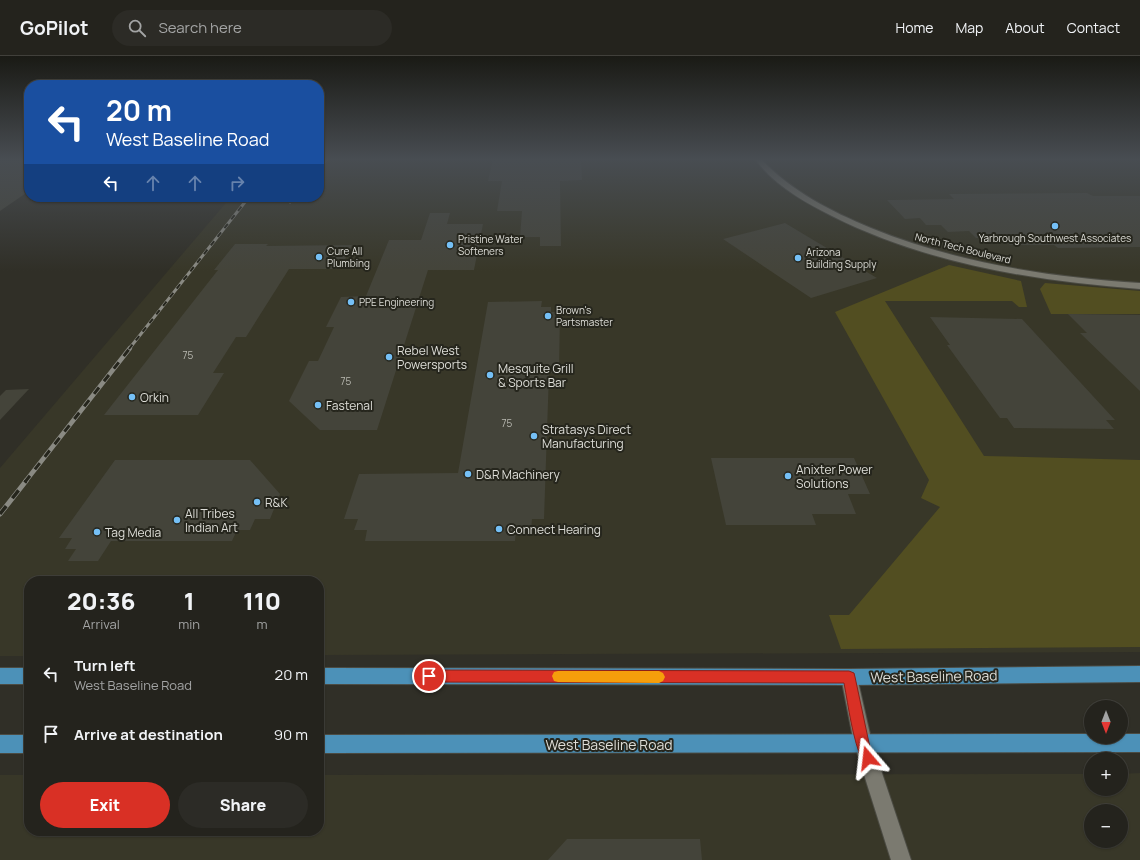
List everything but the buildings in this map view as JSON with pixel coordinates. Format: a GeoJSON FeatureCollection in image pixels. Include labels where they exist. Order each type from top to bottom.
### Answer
{"type":"FeatureCollection","features":[{"type":"Feature","properties":{"kind":"main road","name":"West Baseline Road"},"geometry":{"type":"LineString","coordinates":[[324,676],[849,677],[1140,674]]}},
{"type":"Feature","properties":{"kind":"main road"},"geometry":{"type":"LineString","coordinates":[[0,676],[24,676]]}},
{"type":"Feature","properties":{"kind":"main road","name":"West Baseline Road"},"geometry":{"type":"LineString","coordinates":[[324,744],[1140,743]]}},
{"type":"Feature","properties":{"kind":"main road"},"geometry":{"type":"LineString","coordinates":[[0,744],[24,744]]}},
{"type":"Feature","properties":{"kind":"street","name":"North Tech Boulevard"},"geometry":{"type":"LineString","coordinates":[[802,197],[819,208],[874,232],[926,252],[974,264],[1027,274],[1092,283],[1140,286]]}},
{"type":"Feature","properties":{"kind":"street"},"geometry":{"type":"LineString","coordinates":[[849,677],[863,743],[901,860]]}},
{"type":"Feature","properties":{"kind":"shaded area"},"geometry":{"type":"Polygon","coordinates":[[[324,197],[1140,197],[1140,652],[324,655],[324,576],[24,576],[24,656],[0,656],[0,468],[227,202],[324,202],[324,197]]]}},
{"type":"Feature","properties":{"kind":"shaded area"},"geometry":{"type":"Polygon","coordinates":[[[949,265],[1021,281],[1027,307],[1019,307],[1012,301],[885,301],[984,456],[1140,460],[1140,647],[841,649],[829,615],[849,615],[940,507],[921,498],[929,480],[835,312],[949,265]]]}},
{"type":"Feature","properties":{"kind":"shaded area"},"geometry":{"type":"Polygon","coordinates":[[[1045,283],[1140,291],[1140,314],[1051,314],[1040,289],[1045,283]]]}},
{"type":"Feature","properties":{"kind":"shaded area"},"geometry":{"type":"Polygon","coordinates":[[[1140,773],[1140,860],[0,860],[0,775],[24,775],[24,836],[324,836],[324,775],[1084,774],[1084,796],[1128,796],[1128,774],[1140,773]]]}},
{"type":"Feature","properties":{"kind":"railway"},"geometry":{"type":"LineString","coordinates":[[129,349],[245,202]]}},
{"type":"Feature","properties":{"kind":"railway"},"geometry":{"type":"LineString","coordinates":[[25,482],[130,348]]}},
{"type":"Feature","properties":{"kind":"railway"},"geometry":{"type":"LineString","coordinates":[[0,514],[26,481]]}},
{"type":"Feature","properties":{"kind":"slow traffic"},"geometry":{"type":"LineString","coordinates":[[558,676],[659,677]]}},
{"type":"Feature","properties":{"kind":"place","name":"Yarbrough Southwest Associates"},"geometry":{"type":"Point","coordinates":[1055,226]}},
{"type":"Feature","properties":{"kind":"place","name":"Pristine Water Softeners"},"geometry":{"type":"Point","coordinates":[450,245]}},
{"type":"Feature","properties":{"kind":"place","name":"Cure All Plumbing"},"geometry":{"type":"Point","coordinates":[319,257]}},
{"type":"Feature","properties":{"kind":"place","name":"Arizona Building Supply"},"geometry":{"type":"Point","coordinates":[798,258]}},
{"type":"Feature","properties":{"kind":"place","name":"PPE Engineering"},"geometry":{"type":"Point","coordinates":[351,302]}},
{"type":"Feature","properties":{"kind":"place","name":"Brown's Partsmaster"},"geometry":{"type":"Point","coordinates":[548,316]}},
{"type":"Feature","properties":{"kind":"place","name":"Rebel West Powersports"},"geometry":{"type":"Point","coordinates":[389,357]}},
{"type":"Feature","properties":{"kind":"place","name":"Mesquite Grill & Sports Bar"},"geometry":{"type":"Point","coordinates":[490,375]}},
{"type":"Feature","properties":{"kind":"place","name":"Orkin"},"geometry":{"type":"Point","coordinates":[132,397]}},
{"type":"Feature","properties":{"kind":"place","name":"Fastenal"},"geometry":{"type":"Point","coordinates":[318,405]}},
{"type":"Feature","properties":{"kind":"place","name":"Stratasys Direct Manufacturing"},"geometry":{"type":"Point","coordinates":[534,436]}},
{"type":"Feature","properties":{"kind":"place","name":"D&R Machinery"},"geometry":{"type":"Point","coordinates":[468,474]}},
{"type":"Feature","properties":{"kind":"place","name":"Anixter Power Solutions"},"geometry":{"type":"Point","coordinates":[788,476]}},
{"type":"Feature","properties":{"kind":"place","name":"R&K"},"geometry":{"type":"Point","coordinates":[257,502]}},
{"type":"Feature","properties":{"kind":"place","name":"All Tribes Indian Art"},"geometry":{"type":"Point","coordinates":[177,520]}},
{"type":"Feature","properties":{"kind":"place","name":"Connect Hearing"},"geometry":{"type":"Point","coordinates":[499,529]}},
{"type":"Feature","properties":{"kind":"place","name":"Tag Media"},"geometry":{"type":"Point","coordinates":[97,532]}},
{"type":"Feature","properties":{"kind":"route"},"geometry":{"type":"LineString","coordinates":[[429,676],[849,677],[863,743],[868,758]]}}]}
